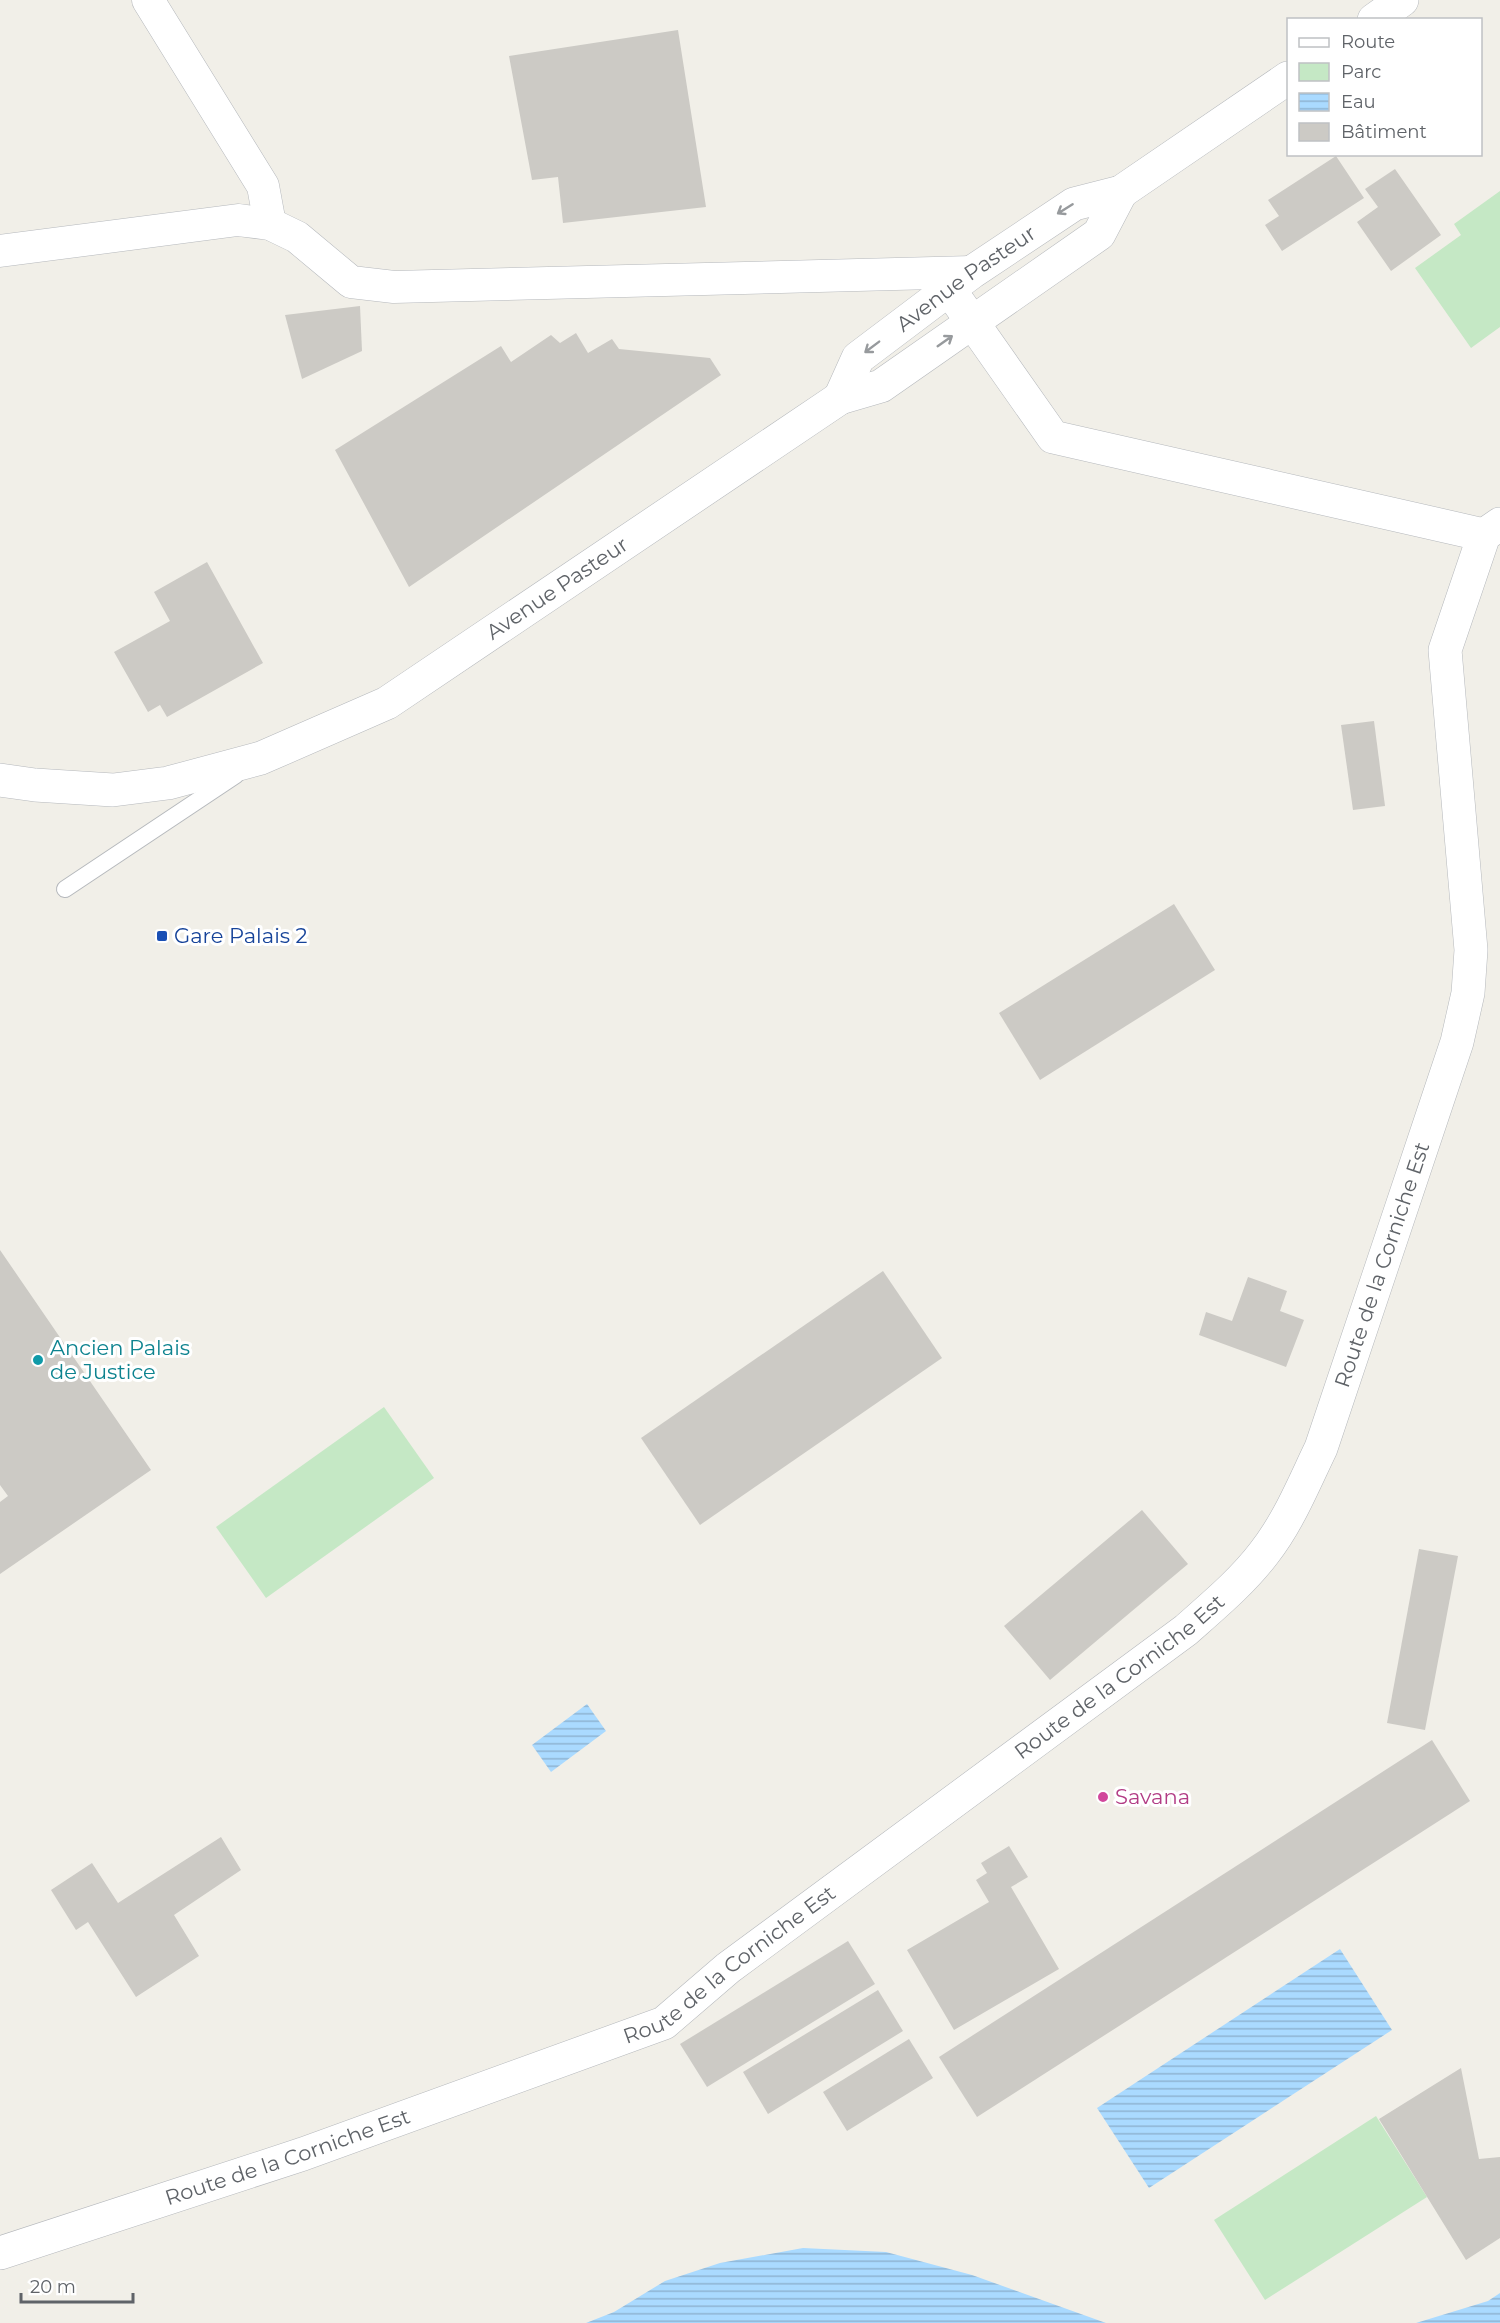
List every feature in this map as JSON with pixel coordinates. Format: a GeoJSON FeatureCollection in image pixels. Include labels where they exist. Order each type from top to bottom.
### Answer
{"type":"FeatureCollection","features":[{"type":"Feature","properties":{"kind":"street"},"geometry":{"type":"LineString","coordinates":[[148,0],[263,186],[270,224]]}},
{"type":"Feature","properties":{"kind":"street"},"geometry":{"type":"LineString","coordinates":[[1377,18],[1402,0]]}},
{"type":"Feature","properties":{"kind":"street","name":"Avenue Pasteur"},"geometry":{"type":"LineString","coordinates":[[840,398],[858,358],[960,280],[1074,204],[1121,192],[1287,79]]}},
{"type":"Feature","properties":{"kind":"street","name":"Avenue Pasteur"},"geometry":{"type":"LineString","coordinates":[[261,758],[387,703],[840,398],[881,386],[1099,234],[1121,192]]}},
{"type":"Feature","properties":{"kind":"street"},"geometry":{"type":"LineString","coordinates":[[0,251],[238,220],[270,224],[297,237],[351,282],[394,287],[960,280],[973,321],[1053,437],[1492,529]]}},
{"type":"Feature","properties":{"kind":"street","name":"Route de la Corniche Est"},"geometry":{"type":"LineString","coordinates":[[0,2253],[303,2154],[664,2023],[728,1968],[1186,1630],[1228,1593],[1265,1552],[1296,1502],[1321,1448],[1457,1042],[1468,993],[1471,950],[1445,650],[1492,529]]}},
{"type":"Feature","properties":{"kind":"street"},"geometry":{"type":"LineString","coordinates":[[0,780],[35,785],[113,790],[168,783],[261,758]]}},
{"type":"Feature","properties":{"kind":"lane"},"geometry":{"type":"LineString","coordinates":[[65,889],[261,758]]}},
{"type":"Feature","properties":{"kind":"green space"},"geometry":{"type":"Polygon","coordinates":[[[1500,191],[1500,327],[1471,348],[1415,268],[1461,235],[1454,224],[1500,191]]]}},
{"type":"Feature","properties":{"kind":"green space"},"geometry":{"type":"Polygon","coordinates":[[[384,1407],[434,1478],[266,1598],[216,1527],[384,1407]]]}},
{"type":"Feature","properties":{"kind":"green space"},"geometry":{"type":"Polygon","coordinates":[[[1376,2116],[1427,2197],[1265,2300],[1214,2220],[1376,2116]]]}},
{"type":"Feature","properties":{"kind":"water"},"geometry":{"type":"Polygon","coordinates":[[[587,1704],[606,1731],[551,1772],[532,1745],[587,1704]]]}},
{"type":"Feature","properties":{"kind":"water"},"geometry":{"type":"Polygon","coordinates":[[[1340,1949],[1392,2030],[1149,2188],[1097,2108],[1340,1949]]]}},
{"type":"Feature","properties":{"kind":"water"},"geometry":{"type":"Polygon","coordinates":[[[803,2248],[886,2252],[972,2275],[1106,2323],[586,2323],[614,2312],[665,2281],[720,2263],[803,2248]]]}},
{"type":"Feature","properties":{"kind":"water"},"geometry":{"type":"Polygon","coordinates":[[[1500,2293],[1500,2323],[1416,2323],[1488,2301],[1500,2293]]]}},
{"type":"Feature","properties":{"kind":"building"},"geometry":{"type":"Polygon","coordinates":[[[678,30],[706,207],[563,223],[558,177],[532,180],[509,56],[678,30]]]}},
{"type":"Feature","properties":{"kind":"building"},"geometry":{"type":"Polygon","coordinates":[[[1336,156],[1364,198],[1282,251],[1265,225],[1279,216],[1268,200],[1336,156]]]}},
{"type":"Feature","properties":{"kind":"building"},"geometry":{"type":"Polygon","coordinates":[[[1395,169],[1441,235],[1391,271],[1357,222],[1378,207],[1365,189],[1395,169]]]}},
{"type":"Feature","properties":{"kind":"building"},"geometry":{"type":"Polygon","coordinates":[[[360,306],[362,351],[302,379],[285,315],[360,306]]]}},
{"type":"Feature","properties":{"kind":"building"},"geometry":{"type":"Polygon","coordinates":[[[576,333],[588,353],[612,339],[619,349],[710,358],[721,375],[409,587],[335,450],[501,346],[511,362],[551,335],[560,343],[576,333]]]}},
{"type":"Feature","properties":{"kind":"building"},"geometry":{"type":"Polygon","coordinates":[[[207,562],[263,663],[167,717],[160,705],[148,712],[114,652],[170,621],[154,592],[207,562]]]}},
{"type":"Feature","properties":{"kind":"building"},"geometry":{"type":"Polygon","coordinates":[[[1374,721],[1385,806],[1353,810],[1341,725],[1374,721]]]}},
{"type":"Feature","properties":{"kind":"building"},"geometry":{"type":"Polygon","coordinates":[[[1174,904],[1215,970],[1040,1080],[999,1013],[1174,904]]]}},
{"type":"Feature","properties":{"kind":"building","name":"Ancien Palais de Justice"},"geometry":{"type":"Polygon","coordinates":[[[0,1250],[151,1470],[0,1574],[0,1502],[8,1496],[0,1485],[0,1250]]]}},
{"type":"Feature","properties":{"kind":"building"},"geometry":{"type":"Polygon","coordinates":[[[883,1271],[942,1358],[700,1525],[641,1438],[883,1271]]]}},
{"type":"Feature","properties":{"kind":"building"},"geometry":{"type":"Polygon","coordinates":[[[1248,1277],[1287,1291],[1280,1311],[1304,1320],[1286,1367],[1199,1335],[1206,1312],[1232,1321],[1248,1277]]]}},
{"type":"Feature","properties":{"kind":"building"},"geometry":{"type":"Polygon","coordinates":[[[1142,1510],[1188,1564],[1050,1680],[1004,1626],[1142,1510]]]}},
{"type":"Feature","properties":{"kind":"building"},"geometry":{"type":"Polygon","coordinates":[[[1419,1549],[1458,1556],[1425,1730],[1387,1723],[1419,1549]]]}},
{"type":"Feature","properties":{"kind":"building"},"geometry":{"type":"Polygon","coordinates":[[[1432,1740],[1470,1801],[977,2117],[939,2057],[1432,1740]]]}},
{"type":"Feature","properties":{"kind":"building"},"geometry":{"type":"Polygon","coordinates":[[[221,1837],[241,1870],[174,1915],[199,1956],[136,1997],[88,1922],[76,1930],[51,1890],[92,1863],[118,1903],[221,1837]]]}},
{"type":"Feature","properties":{"kind":"building"},"geometry":{"type":"Polygon","coordinates":[[[1009,1846],[1028,1877],[1011,1887],[1059,1969],[954,2030],[907,1950],[989,1902],[976,1880],[987,1873],[981,1863],[1009,1846]]]}},
{"type":"Feature","properties":{"kind":"building"},"geometry":{"type":"Polygon","coordinates":[[[848,1941],[875,1984],[707,2087],[680,2044],[848,1941]]]}},
{"type":"Feature","properties":{"kind":"building"},"geometry":{"type":"Polygon","coordinates":[[[878,1990],[903,2031],[768,2114],[743,2072],[878,1990]]]}},
{"type":"Feature","properties":{"kind":"building"},"geometry":{"type":"Polygon","coordinates":[[[909,2039],[933,2078],[847,2131],[823,2092],[909,2039]]]}},
{"type":"Feature","properties":{"kind":"building"},"geometry":{"type":"Polygon","coordinates":[[[1461,2068],[1479,2159],[1500,2157],[1500,2238],[1466,2260],[1379,2119],[1461,2068]]]}},
{"type":"Feature","properties":{"kind":"place","name":"Gare Palais 2"},"geometry":{"type":"Point","coordinates":[162,936]}},
{"type":"Feature","properties":{"kind":"place","name":"Ancien Palais de Justice"},"geometry":{"type":"Point","coordinates":[38,1360]}},
{"type":"Feature","properties":{"kind":"place","name":"Savana"},"geometry":{"type":"Point","coordinates":[1103,1797]}}]}
